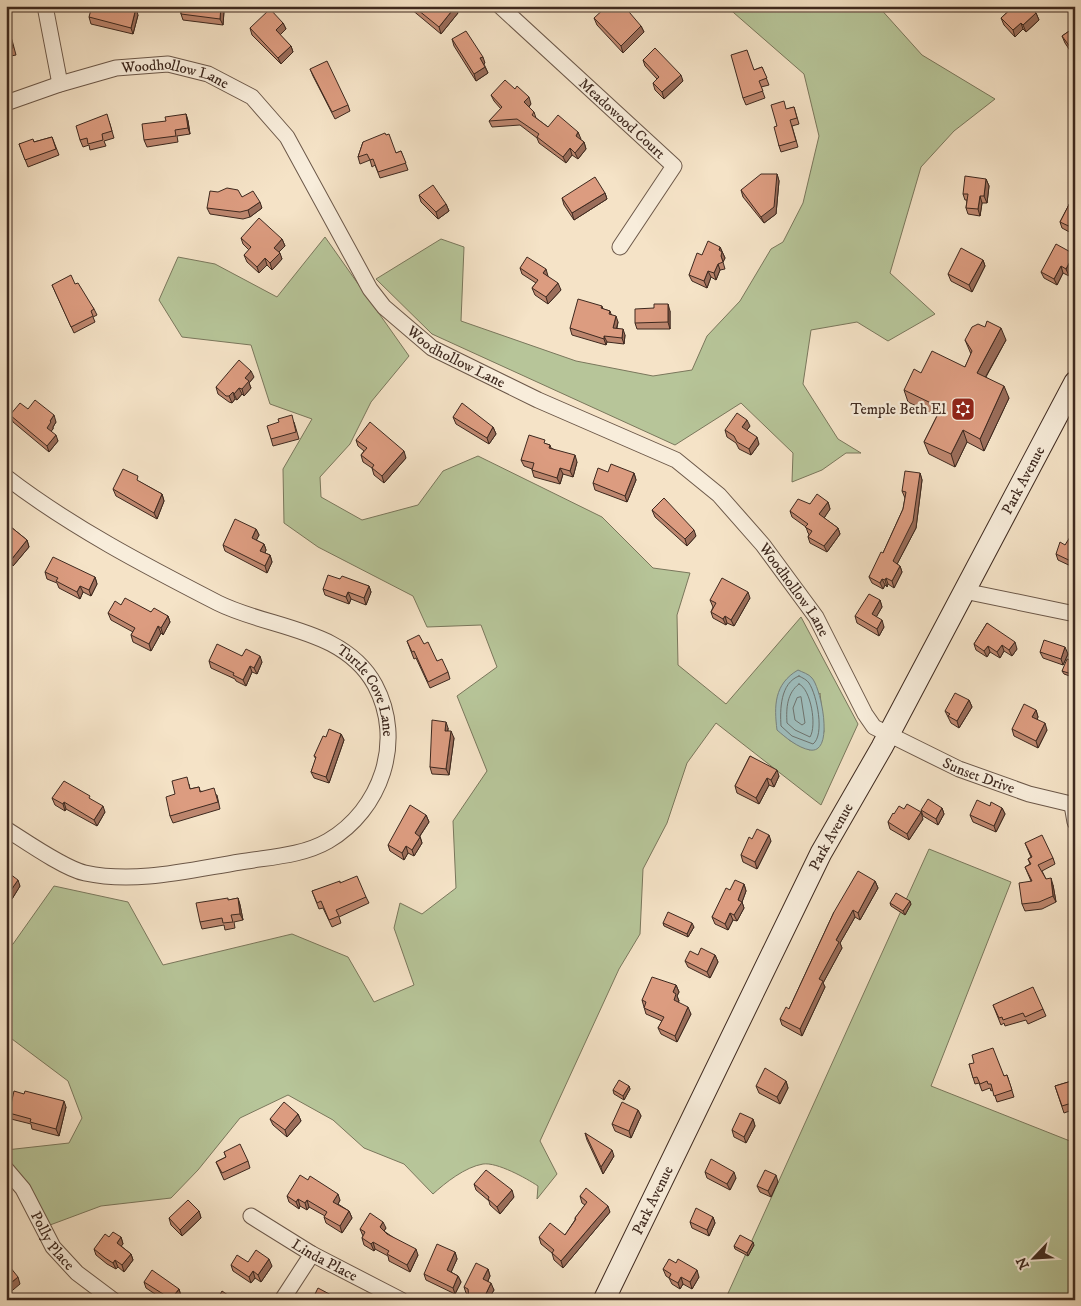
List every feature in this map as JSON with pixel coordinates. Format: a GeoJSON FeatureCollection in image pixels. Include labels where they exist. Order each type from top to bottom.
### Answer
{"type":"FeatureCollection","features":[{"type":"Feature","properties":{"kind":"main road","name":"Park Avenue"},"geometry":{"type":"LineString","coordinates":[[604,1300],[821,853],[888,734],[1075,382]]}},
{"type":"Feature","properties":{"kind":"street"},"geometry":{"type":"LineString","coordinates":[[46,6],[60,84]]}},
{"type":"Feature","properties":{"kind":"street","name":"Meadowood Court"},"geometry":{"type":"LineString","coordinates":[[500,6],[674,166],[620,247]]}},
{"type":"Feature","properties":{"kind":"street","name":"Woodhollow Lane"},"geometry":{"type":"LineString","coordinates":[[6,103],[60,84],[116,68],[168,64],[208,74],[252,97],[287,137],[370,289],[384,307],[432,348],[538,400],[676,460],[719,495],[763,545],[816,617],[865,714],[874,727],[888,734]]}},
{"type":"Feature","properties":{"kind":"street","name":"Turtle Cove Lane"},"geometry":{"type":"LineString","coordinates":[[6,477],[80,528],[220,604],[328,642],[353,658],[374,684],[385,715],[388,744],[384,772],[372,801],[350,826],[326,842],[295,853],[163,874],[124,877],[82,873],[39,850],[6,829]]}},
{"type":"Feature","properties":{"kind":"street"},"geometry":{"type":"LineString","coordinates":[[964,591],[1075,614]]}},
{"type":"Feature","properties":{"kind":"street","name":"Sunset Drive"},"geometry":{"type":"LineString","coordinates":[[888,734],[959,769],[1029,794],[1074,805]]}},
{"type":"Feature","properties":{"kind":"street"},"geometry":{"type":"LineString","coordinates":[[1074,805],[1075,822]]}},
{"type":"Feature","properties":{"kind":"street","name":"Polly Place"},"geometry":{"type":"LineString","coordinates":[[6,1170],[23,1188],[52,1247],[77,1272],[113,1300]]}},
{"type":"Feature","properties":{"kind":"street","name":"Linda Place"},"geometry":{"type":"LineString","coordinates":[[251,1216],[312,1254],[402,1300]]}},
{"type":"Feature","properties":{"kind":"street"},"geometry":{"type":"LineString","coordinates":[[282,1300],[312,1254]]}},
{"type":"Feature","properties":{"kind":"green space"},"geometry":{"type":"Polygon","coordinates":[[[726,6],[878,6],[922,55],[995,99],[954,131],[921,167],[890,273],[935,314],[888,341],[857,322],[811,330],[803,384],[838,439],[861,453],[846,453],[822,470],[792,482],[793,453],[741,403],[675,445],[432,334],[376,279],[441,239],[464,247],[461,321],[576,361],[653,376],[692,370],[707,336],[740,301],[771,249],[783,242],[803,203],[819,136],[804,74],[726,6]]]}},
{"type":"Feature","properties":{"kind":"green space"},"geometry":{"type":"Polygon","coordinates":[[[325,237],[409,356],[371,402],[350,444],[320,477],[321,497],[362,520],[418,505],[443,471],[478,456],[602,517],[653,568],[690,573],[677,615],[678,665],[726,704],[801,617],[858,724],[821,805],[716,723],[687,763],[667,823],[643,869],[640,934],[619,969],[540,1141],[557,1174],[537,1199],[538,1186],[511,1171],[489,1164],[476,1166],[462,1172],[433,1194],[404,1164],[364,1148],[333,1120],[288,1095],[240,1118],[198,1170],[171,1198],[101,1206],[50,1225],[6,1161],[6,1150],[69,1143],[82,1118],[68,1081],[12,1039],[6,1039],[6,947],[13,944],[54,886],[128,902],[163,965],[292,934],[348,957],[374,1002],[414,985],[394,928],[400,903],[422,914],[456,888],[453,821],[487,771],[457,696],[497,667],[481,625],[427,627],[413,596],[318,547],[284,523],[283,469],[312,419],[270,404],[251,345],[182,337],[159,300],[178,257],[215,264],[277,297],[325,237]],[[820,693],[789,740],[810,750],[824,732],[820,693]]]}},
{"type":"Feature","properties":{"kind":"green space"},"geometry":{"type":"Polygon","coordinates":[[[929,849],[1011,882],[931,1086],[1075,1143],[1075,1300],[725,1300],[929,849]]]}},
{"type":"Feature","properties":{"kind":"water"},"geometry":{"type":"Polygon","coordinates":[[[798,670],[807,674],[816,684],[824,719],[822,742],[818,748],[810,750],[796,745],[777,730],[777,696],[784,682],[798,670]]]}},
{"type":"Feature","properties":{"kind":"building"},"geometry":{"type":"Polygon","coordinates":[[[92,6],[136,8],[131,28],[89,17],[92,6]]]}},
{"type":"Feature","properties":{"kind":"building"},"geometry":{"type":"Polygon","coordinates":[[[181,6],[221,6],[220,19],[181,14],[181,6]]]}},
{"type":"Feature","properties":{"kind":"building"},"geometry":{"type":"Polygon","coordinates":[[[413,6],[455,6],[455,7],[439,27],[413,6]]]}},
{"type":"Feature","properties":{"kind":"building"},"geometry":{"type":"Polygon","coordinates":[[[613,6],[621,8],[624,6],[641,26],[621,46],[594,18],[606,7],[609,11],[613,6]]]}},
{"type":"Feature","properties":{"kind":"building"},"geometry":{"type":"Polygon","coordinates":[[[1012,6],[1030,6],[1036,13],[1023,25],[1021,23],[1013,30],[1001,18],[1012,6]]]}},
{"type":"Feature","properties":{"kind":"building"},"geometry":{"type":"Polygon","coordinates":[[[270,9],[283,23],[276,30],[291,46],[278,58],[250,28],[270,9]]]}},
{"type":"Feature","properties":{"kind":"building"},"geometry":{"type":"Polygon","coordinates":[[[1075,27],[1075,68],[1071,62],[1074,59],[1070,53],[1073,51],[1062,36],[1075,27]]]}},
{"type":"Feature","properties":{"kind":"building"},"geometry":{"type":"Polygon","coordinates":[[[6,29],[7,34],[10,34],[13,48],[6,50],[6,29]]]}},
{"type":"Feature","properties":{"kind":"building"},"geometry":{"type":"Polygon","coordinates":[[[466,31],[483,57],[480,58],[485,67],[474,74],[452,39],[466,31]]]}},
{"type":"Feature","properties":{"kind":"building"},"geometry":{"type":"Polygon","coordinates":[[[655,48],[681,75],[662,92],[653,83],[659,77],[643,60],[655,48]]]}},
{"type":"Feature","properties":{"kind":"building"},"geometry":{"type":"Polygon","coordinates":[[[747,50],[754,70],[762,67],[767,78],[759,81],[763,91],[743,98],[731,55],[747,50]]]}},
{"type":"Feature","properties":{"kind":"building"},"geometry":{"type":"Polygon","coordinates":[[[327,61],[348,105],[332,112],[310,69],[327,61]]]}},
{"type":"Feature","properties":{"kind":"building"},"geometry":{"type":"Polygon","coordinates":[[[505,80],[515,89],[517,86],[529,97],[524,102],[534,112],[532,115],[548,127],[558,115],[578,132],[576,136],[584,142],[575,153],[570,148],[563,157],[537,137],[539,134],[517,119],[489,121],[502,107],[491,95],[505,80]]]}},
{"type":"Feature","properties":{"kind":"building"},"geometry":{"type":"Polygon","coordinates":[[[784,101],[786,109],[794,107],[797,118],[790,120],[796,141],[779,146],[774,127],[777,126],[771,105],[784,101]]]}},
{"type":"Feature","properties":{"kind":"building"},"geometry":{"type":"Polygon","coordinates":[[[107,114],[112,131],[102,134],[103,140],[88,144],[87,138],[80,140],[76,126],[107,114]]]}},
{"type":"Feature","properties":{"kind":"building"},"geometry":{"type":"Polygon","coordinates":[[[186,114],[188,128],[175,130],[176,136],[144,140],[142,124],[166,121],[165,117],[186,114]]]}},
{"type":"Feature","properties":{"kind":"building"},"geometry":{"type":"Polygon","coordinates":[[[385,133],[386,135],[389,134],[396,153],[401,151],[406,163],[378,172],[373,159],[370,160],[367,154],[358,157],[363,142],[385,133]]]}},
{"type":"Feature","properties":{"kind":"building"},"geometry":{"type":"Polygon","coordinates":[[[52,137],[56,149],[25,160],[19,144],[33,139],[34,142],[52,137]]]}},
{"type":"Feature","properties":{"kind":"building"},"geometry":{"type":"Polygon","coordinates":[[[761,174],[777,174],[774,207],[761,217],[741,190],[761,174]]]}},
{"type":"Feature","properties":{"kind":"building"},"geometry":{"type":"Polygon","coordinates":[[[965,176],[986,179],[984,196],[980,196],[978,209],[966,208],[968,194],[963,194],[965,176]]]}},
{"type":"Feature","properties":{"kind":"building"},"geometry":{"type":"Polygon","coordinates":[[[595,177],[605,193],[572,213],[562,198],[595,177]]]}},
{"type":"Feature","properties":{"kind":"building"},"geometry":{"type":"Polygon","coordinates":[[[433,185],[446,204],[436,212],[419,195],[433,185]]]}},
{"type":"Feature","properties":{"kind":"building"},"geometry":{"type":"Polygon","coordinates":[[[227,188],[238,190],[242,197],[253,191],[260,202],[248,210],[240,212],[207,208],[210,191],[218,192],[227,188]]]}},
{"type":"Feature","properties":{"kind":"building"},"geometry":{"type":"Polygon","coordinates":[[[1075,193],[1075,229],[1060,222],[1075,193]]]}},
{"type":"Feature","properties":{"kind":"building"},"geometry":{"type":"Polygon","coordinates":[[[259,218],[282,239],[274,248],[280,253],[270,263],[265,258],[257,267],[244,255],[251,247],[241,238],[259,218]]]}},
{"type":"Feature","properties":{"kind":"building"},"geometry":{"type":"Polygon","coordinates":[[[708,241],[720,247],[719,250],[722,252],[723,262],[718,264],[714,273],[708,271],[704,281],[689,275],[697,253],[702,255],[708,241]]]}},
{"type":"Feature","properties":{"kind":"building"},"geometry":{"type":"Polygon","coordinates":[[[1056,244],[1074,254],[1066,269],[1061,266],[1054,279],[1041,272],[1056,244]]]}},
{"type":"Feature","properties":{"kind":"building"},"geometry":{"type":"Polygon","coordinates":[[[961,248],[983,260],[969,285],[948,274],[961,248]]]}},
{"type":"Feature","properties":{"kind":"building"},"geometry":{"type":"Polygon","coordinates":[[[527,257],[546,269],[543,273],[558,283],[546,297],[532,288],[538,280],[520,268],[527,257]]]}},
{"type":"Feature","properties":{"kind":"building"},"geometry":{"type":"Polygon","coordinates":[[[71,275],[75,284],[78,283],[94,309],[91,311],[93,316],[71,327],[52,285],[71,275]]]}},
{"type":"Feature","properties":{"kind":"building"},"geometry":{"type":"Polygon","coordinates":[[[578,299],[602,306],[601,308],[610,311],[609,314],[616,316],[613,328],[623,329],[622,338],[604,336],[604,339],[570,328],[578,299]]]}},
{"type":"Feature","properties":{"kind":"building"},"geometry":{"type":"Polygon","coordinates":[[[654,304],[668,304],[668,322],[635,323],[635,309],[654,308],[654,304]]]}},
{"type":"Feature","properties":{"kind":"building","name":"Temple Beth El"},"geometry":{"type":"Polygon","coordinates":[[[987,321],[1001,328],[977,373],[1004,386],[980,439],[963,430],[951,454],[924,442],[937,416],[933,404],[904,390],[914,369],[921,373],[932,351],[965,367],[972,351],[965,340],[972,327],[978,324],[985,327],[987,321]]]}},
{"type":"Feature","properties":{"kind":"building"},"geometry":{"type":"Polygon","coordinates":[[[239,360],[251,371],[245,378],[249,381],[242,389],[239,388],[234,394],[233,392],[226,396],[216,387],[239,360]]]}},
{"type":"Feature","properties":{"kind":"building"},"geometry":{"type":"Polygon","coordinates":[[[35,400],[54,415],[47,428],[56,435],[47,446],[10,415],[20,403],[28,409],[35,400]]]}},
{"type":"Feature","properties":{"kind":"building"},"geometry":{"type":"Polygon","coordinates":[[[462,403],[493,427],[487,438],[453,417],[462,403]]]}},
{"type":"Feature","properties":{"kind":"building"},"geometry":{"type":"Polygon","coordinates":[[[737,413],[747,420],[742,427],[757,437],[749,449],[737,442],[734,436],[725,430],[737,413]]]}},
{"type":"Feature","properties":{"kind":"building"},"geometry":{"type":"Polygon","coordinates":[[[292,415],[296,432],[271,439],[267,426],[279,422],[278,419],[292,415]]]}},
{"type":"Feature","properties":{"kind":"building"},"geometry":{"type":"Polygon","coordinates":[[[370,422],[404,451],[382,476],[372,468],[374,465],[361,455],[367,448],[356,440],[370,422]]]}},
{"type":"Feature","properties":{"kind":"building"},"geometry":{"type":"Polygon","coordinates":[[[529,435],[545,440],[544,443],[550,445],[549,448],[575,455],[570,471],[560,468],[557,478],[532,470],[534,463],[521,460],[529,435]]]}},
{"type":"Feature","properties":{"kind":"building"},"geometry":{"type":"Polygon","coordinates":[[[611,464],[634,473],[625,496],[593,483],[598,468],[608,472],[611,464]]]}},
{"type":"Feature","properties":{"kind":"building"},"geometry":{"type":"Polygon","coordinates":[[[123,469],[138,476],[137,480],[162,494],[154,513],[113,489],[123,469]]]}},
{"type":"Feature","properties":{"kind":"building"},"geometry":{"type":"Polygon","coordinates":[[[905,471],[920,473],[913,521],[893,561],[900,566],[892,581],[886,578],[885,580],[882,579],[880,583],[869,577],[881,552],[883,553],[903,509],[906,492],[902,491],[905,471]]]}},
{"type":"Feature","properties":{"kind":"building"},"geometry":{"type":"Polygon","coordinates":[[[817,494],[828,502],[819,514],[838,528],[824,546],[808,537],[812,531],[805,527],[808,524],[790,511],[798,499],[810,504],[817,494]]]}},
{"type":"Feature","properties":{"kind":"building"},"geometry":{"type":"Polygon","coordinates":[[[664,498],[694,530],[685,539],[652,510],[664,498]]]}},
{"type":"Feature","properties":{"kind":"building"},"geometry":{"type":"Polygon","coordinates":[[[235,519],[256,529],[252,538],[264,544],[260,551],[270,555],[265,566],[223,545],[235,519]]]}},
{"type":"Feature","properties":{"kind":"building"},"geometry":{"type":"Polygon","coordinates":[[[6,523],[27,540],[11,560],[6,556],[6,523]]]}},
{"type":"Feature","properties":{"kind":"building"},"geometry":{"type":"Polygon","coordinates":[[[1070,537],[1075,539],[1075,563],[1056,554],[1060,542],[1065,545],[1070,537]]]}},
{"type":"Feature","properties":{"kind":"building"},"geometry":{"type":"Polygon","coordinates":[[[53,557],[95,577],[89,590],[80,586],[77,592],[56,581],[58,578],[45,572],[53,557]]]}},
{"type":"Feature","properties":{"kind":"building"},"geometry":{"type":"Polygon","coordinates":[[[328,575],[340,579],[342,576],[369,586],[364,598],[348,592],[346,597],[323,589],[328,575]]]}},
{"type":"Feature","properties":{"kind":"building"},"geometry":{"type":"Polygon","coordinates":[[[722,578],[748,592],[731,620],[725,616],[723,619],[711,612],[716,603],[710,600],[722,578]]]}},
{"type":"Feature","properties":{"kind":"building"},"geometry":{"type":"Polygon","coordinates":[[[869,594],[880,600],[872,614],[882,620],[877,629],[855,616],[869,594]]]}},
{"type":"Feature","properties":{"kind":"building"},"geometry":{"type":"Polygon","coordinates":[[[125,598],[151,612],[154,608],[168,616],[161,628],[158,626],[149,644],[131,635],[135,628],[108,613],[115,601],[121,605],[125,598]]]}},
{"type":"Feature","properties":{"kind":"building"},"geometry":{"type":"Polygon","coordinates":[[[987,623],[1015,642],[1009,650],[1002,645],[997,652],[988,646],[984,651],[974,644],[987,623]]]}},
{"type":"Feature","properties":{"kind":"building"},"geometry":{"type":"Polygon","coordinates":[[[419,635],[424,644],[428,642],[437,661],[442,659],[448,672],[428,682],[414,651],[412,652],[407,641],[419,635]]]}},
{"type":"Feature","properties":{"kind":"building"},"geometry":{"type":"Polygon","coordinates":[[[1044,640],[1065,647],[1061,659],[1040,652],[1044,640]]]}},
{"type":"Feature","properties":{"kind":"building"},"geometry":{"type":"Polygon","coordinates":[[[217,644],[242,656],[246,649],[260,656],[254,668],[250,666],[243,680],[233,675],[234,673],[209,661],[217,644]]]}},
{"type":"Feature","properties":{"kind":"building"},"geometry":{"type":"Polygon","coordinates":[[[1067,659],[1075,662],[1075,675],[1062,671],[1067,659]]]}},
{"type":"Feature","properties":{"kind":"building"},"geometry":{"type":"Polygon","coordinates":[[[955,693],[969,700],[957,721],[948,716],[950,714],[945,711],[955,693]]]}},
{"type":"Feature","properties":{"kind":"building"},"geometry":{"type":"Polygon","coordinates":[[[1024,704],[1036,710],[1032,717],[1045,723],[1036,741],[1012,729],[1024,704]]]}},
{"type":"Feature","properties":{"kind":"building"},"geometry":{"type":"Polygon","coordinates":[[[432,720],[446,722],[445,731],[451,731],[446,769],[430,767],[432,720]]]}},
{"type":"Feature","properties":{"kind":"building"},"geometry":{"type":"Polygon","coordinates":[[[329,729],[341,734],[326,777],[311,772],[316,757],[314,756],[323,736],[326,737],[329,729]]]}},
{"type":"Feature","properties":{"kind":"building"},"geometry":{"type":"Polygon","coordinates":[[[750,756],[777,770],[771,780],[767,778],[756,798],[735,786],[750,756]]]}},
{"type":"Feature","properties":{"kind":"building"},"geometry":{"type":"Polygon","coordinates":[[[187,777],[190,789],[199,787],[200,792],[214,788],[218,802],[170,816],[166,797],[175,794],[172,781],[187,777]]]}},
{"type":"Feature","properties":{"kind":"building"},"geometry":{"type":"Polygon","coordinates":[[[64,781],[103,806],[94,820],[64,802],[63,804],[52,798],[64,781]]]}},
{"type":"Feature","properties":{"kind":"building"},"geometry":{"type":"Polygon","coordinates":[[[928,799],[942,808],[936,819],[921,810],[928,799]]]}},
{"type":"Feature","properties":{"kind":"building"},"geometry":{"type":"Polygon","coordinates":[[[977,800],[990,806],[991,802],[1002,808],[994,826],[970,815],[977,800]]]}},
{"type":"Feature","properties":{"kind":"building"},"geometry":{"type":"Polygon","coordinates":[[[907,804],[921,812],[907,834],[888,822],[899,806],[904,809],[907,804]]]}},
{"type":"Feature","properties":{"kind":"building"},"geometry":{"type":"Polygon","coordinates":[[[410,805],[426,815],[415,833],[420,837],[412,850],[406,846],[402,853],[388,845],[410,805]]]}},
{"type":"Feature","properties":{"kind":"building"},"geometry":{"type":"Polygon","coordinates":[[[757,829],[769,835],[755,862],[741,855],[749,837],[752,839],[757,829]]]}},
{"type":"Feature","properties":{"kind":"building"},"geometry":{"type":"Polygon","coordinates":[[[1042,835],[1053,858],[1038,865],[1046,879],[1051,878],[1053,896],[1039,902],[1022,904],[1019,883],[1032,881],[1025,867],[1031,864],[1028,859],[1032,857],[1025,843],[1042,835]]]}},
{"type":"Feature","properties":{"kind":"building"},"geometry":{"type":"Polygon","coordinates":[[[6,871],[18,880],[9,893],[6,891],[6,871]]]}},
{"type":"Feature","properties":{"kind":"building"},"geometry":{"type":"Polygon","coordinates":[[[858,871],[875,881],[858,913],[853,910],[836,940],[839,942],[819,979],[823,981],[800,1029],[780,1019],[786,1007],[789,1009],[834,912],[858,871]]]}},
{"type":"Feature","properties":{"kind":"building"},"geometry":{"type":"Polygon","coordinates":[[[357,876],[366,897],[336,910],[339,916],[329,920],[321,901],[317,903],[312,891],[357,876]]]}},
{"type":"Feature","properties":{"kind":"building"},"geometry":{"type":"Polygon","coordinates":[[[735,880],[744,884],[738,900],[742,902],[734,915],[730,913],[725,924],[712,917],[726,888],[730,890],[735,880]]]}},
{"type":"Feature","properties":{"kind":"building"},"geometry":{"type":"Polygon","coordinates":[[[896,893],[910,901],[903,911],[890,903],[896,893]]]}},
{"type":"Feature","properties":{"kind":"building"},"geometry":{"type":"Polygon","coordinates":[[[228,898],[228,900],[238,898],[240,914],[231,915],[233,922],[223,923],[222,918],[200,922],[196,903],[228,898]]]}},
{"type":"Feature","properties":{"kind":"building"},"geometry":{"type":"Polygon","coordinates":[[[668,912],[692,923],[687,934],[663,923],[668,912]]]}},
{"type":"Feature","properties":{"kind":"building"},"geometry":{"type":"Polygon","coordinates":[[[701,948],[715,955],[707,972],[685,961],[690,951],[698,955],[701,948]]]}},
{"type":"Feature","properties":{"kind":"building"},"geometry":{"type":"Polygon","coordinates":[[[652,977],[676,985],[673,992],[676,994],[674,1000],[688,1007],[675,1036],[658,1028],[664,1017],[644,1008],[646,1002],[642,1000],[652,977]]]}},
{"type":"Feature","properties":{"kind":"building"},"geometry":{"type":"Polygon","coordinates":[[[1033,987],[1043,1009],[1025,1017],[1023,1013],[1003,1020],[1002,1017],[999,1018],[993,1005],[1033,987]]]}},
{"type":"Feature","properties":{"kind":"building"},"geometry":{"type":"Polygon","coordinates":[[[993,1048],[1004,1076],[1007,1075],[1012,1090],[994,1096],[991,1084],[988,1084],[987,1081],[980,1084],[977,1077],[973,1078],[969,1064],[974,1063],[972,1055],[993,1048]]]}},
{"type":"Feature","properties":{"kind":"building"},"geometry":{"type":"Polygon","coordinates":[[[765,1068],[786,1081],[777,1097],[756,1086],[765,1068]]]}},
{"type":"Feature","properties":{"kind":"building"},"geometry":{"type":"Polygon","coordinates":[[[619,1080],[629,1086],[623,1096],[613,1090],[619,1080]]]}},
{"type":"Feature","properties":{"kind":"building"},"geometry":{"type":"Polygon","coordinates":[[[1075,1080],[1075,1102],[1062,1106],[1055,1086],[1075,1080]]]}},
{"type":"Feature","properties":{"kind":"building"},"geometry":{"type":"Polygon","coordinates":[[[14,1091],[24,1094],[25,1091],[64,1101],[56,1129],[30,1122],[31,1119],[9,1113],[14,1091]]]}},
{"type":"Feature","properties":{"kind":"building"},"geometry":{"type":"Polygon","coordinates":[[[284,1102],[298,1114],[285,1130],[270,1119],[284,1102]]]}},
{"type":"Feature","properties":{"kind":"building"},"geometry":{"type":"Polygon","coordinates":[[[622,1102],[638,1110],[629,1131],[612,1124],[622,1102]]]}},
{"type":"Feature","properties":{"kind":"building"},"geometry":{"type":"Polygon","coordinates":[[[740,1113],[753,1119],[744,1137],[732,1130],[740,1113]]]}},
{"type":"Feature","properties":{"kind":"building"},"geometry":{"type":"Polygon","coordinates":[[[585,1133],[612,1150],[601,1167],[585,1133]]]}},
{"type":"Feature","properties":{"kind":"building"},"geometry":{"type":"Polygon","coordinates":[[[240,1144],[248,1161],[222,1173],[216,1162],[226,1157],[224,1152],[240,1144]]]}},
{"type":"Feature","properties":{"kind":"building"},"geometry":{"type":"Polygon","coordinates":[[[711,1159],[734,1172],[727,1184],[705,1172],[711,1159]]]}},
{"type":"Feature","properties":{"kind":"building"},"geometry":{"type":"Polygon","coordinates":[[[486,1170],[512,1190],[497,1207],[474,1184],[486,1170]]]}},
{"type":"Feature","properties":{"kind":"building"},"geometry":{"type":"Polygon","coordinates":[[[765,1170],[776,1175],[768,1191],[757,1186],[765,1170]]]}},
{"type":"Feature","properties":{"kind":"building"},"geometry":{"type":"Polygon","coordinates":[[[300,1175],[308,1180],[310,1176],[338,1194],[333,1202],[349,1211],[340,1226],[324,1217],[327,1212],[307,1200],[305,1203],[298,1199],[296,1202],[287,1196],[300,1175]]]}},
{"type":"Feature","properties":{"kind":"building"},"geometry":{"type":"Polygon","coordinates":[[[586,1188],[608,1206],[561,1261],[552,1253],[554,1250],[539,1237],[550,1223],[565,1235],[587,1202],[580,1196],[586,1188]]]}},
{"type":"Feature","properties":{"kind":"building"},"geometry":{"type":"Polygon","coordinates":[[[188,1200],[199,1211],[180,1230],[169,1218],[188,1200]]]}},
{"type":"Feature","properties":{"kind":"building"},"geometry":{"type":"Polygon","coordinates":[[[696,1208],[713,1217],[707,1230],[690,1222],[696,1208]]]}},
{"type":"Feature","properties":{"kind":"building"},"geometry":{"type":"Polygon","coordinates":[[[370,1213],[383,1222],[380,1227],[387,1234],[416,1249],[407,1265],[387,1254],[389,1251],[373,1242],[371,1244],[362,1238],[365,1232],[360,1229],[370,1213]]]}},
{"type":"Feature","properties":{"kind":"building"},"geometry":{"type":"Polygon","coordinates":[[[113,1232],[121,1237],[117,1243],[131,1254],[122,1265],[115,1260],[113,1263],[94,1249],[105,1234],[109,1237],[113,1232]]]}},
{"type":"Feature","properties":{"kind":"building"},"geometry":{"type":"Polygon","coordinates":[[[740,1235],[753,1242],[747,1253],[734,1246],[740,1235]]]}},
{"type":"Feature","properties":{"kind":"building"},"geometry":{"type":"Polygon","coordinates":[[[437,1244],[455,1252],[447,1270],[458,1276],[453,1288],[424,1274],[437,1244]]]}},
{"type":"Feature","properties":{"kind":"building"},"geometry":{"type":"Polygon","coordinates":[[[256,1250],[269,1259],[258,1275],[253,1271],[249,1277],[231,1265],[237,1255],[248,1262],[256,1250]]]}},
{"type":"Feature","properties":{"kind":"building"},"geometry":{"type":"Polygon","coordinates":[[[669,1259],[676,1263],[678,1259],[697,1270],[690,1282],[681,1277],[678,1283],[669,1278],[671,1274],[663,1269],[669,1259]]]}},
{"type":"Feature","properties":{"kind":"building"},"geometry":{"type":"Polygon","coordinates":[[[6,1262],[18,1277],[6,1287],[6,1262]]]}},
{"type":"Feature","properties":{"kind":"building"},"geometry":{"type":"Polygon","coordinates":[[[476,1263],[488,1269],[483,1279],[491,1283],[483,1300],[472,1300],[469,1298],[468,1289],[464,1287],[476,1263]]]}},
{"type":"Feature","properties":{"kind":"building"},"geometry":{"type":"Polygon","coordinates":[[[152,1270],[179,1289],[171,1299],[144,1282],[152,1270]]]}},
{"type":"Feature","properties":{"kind":"building"},"geometry":{"type":"Polygon","coordinates":[[[318,1288],[335,1297],[334,1300],[312,1300],[318,1288]]]}},
{"type":"Feature","properties":{"kind":"building"},"geometry":{"type":"Polygon","coordinates":[[[222,1291],[235,1300],[217,1300],[222,1291]]]}},
{"type":"Feature","properties":{"kind":"place","name":"Temple Beth El"},"geometry":{"type":"Point","coordinates":[963,409]}}]}
